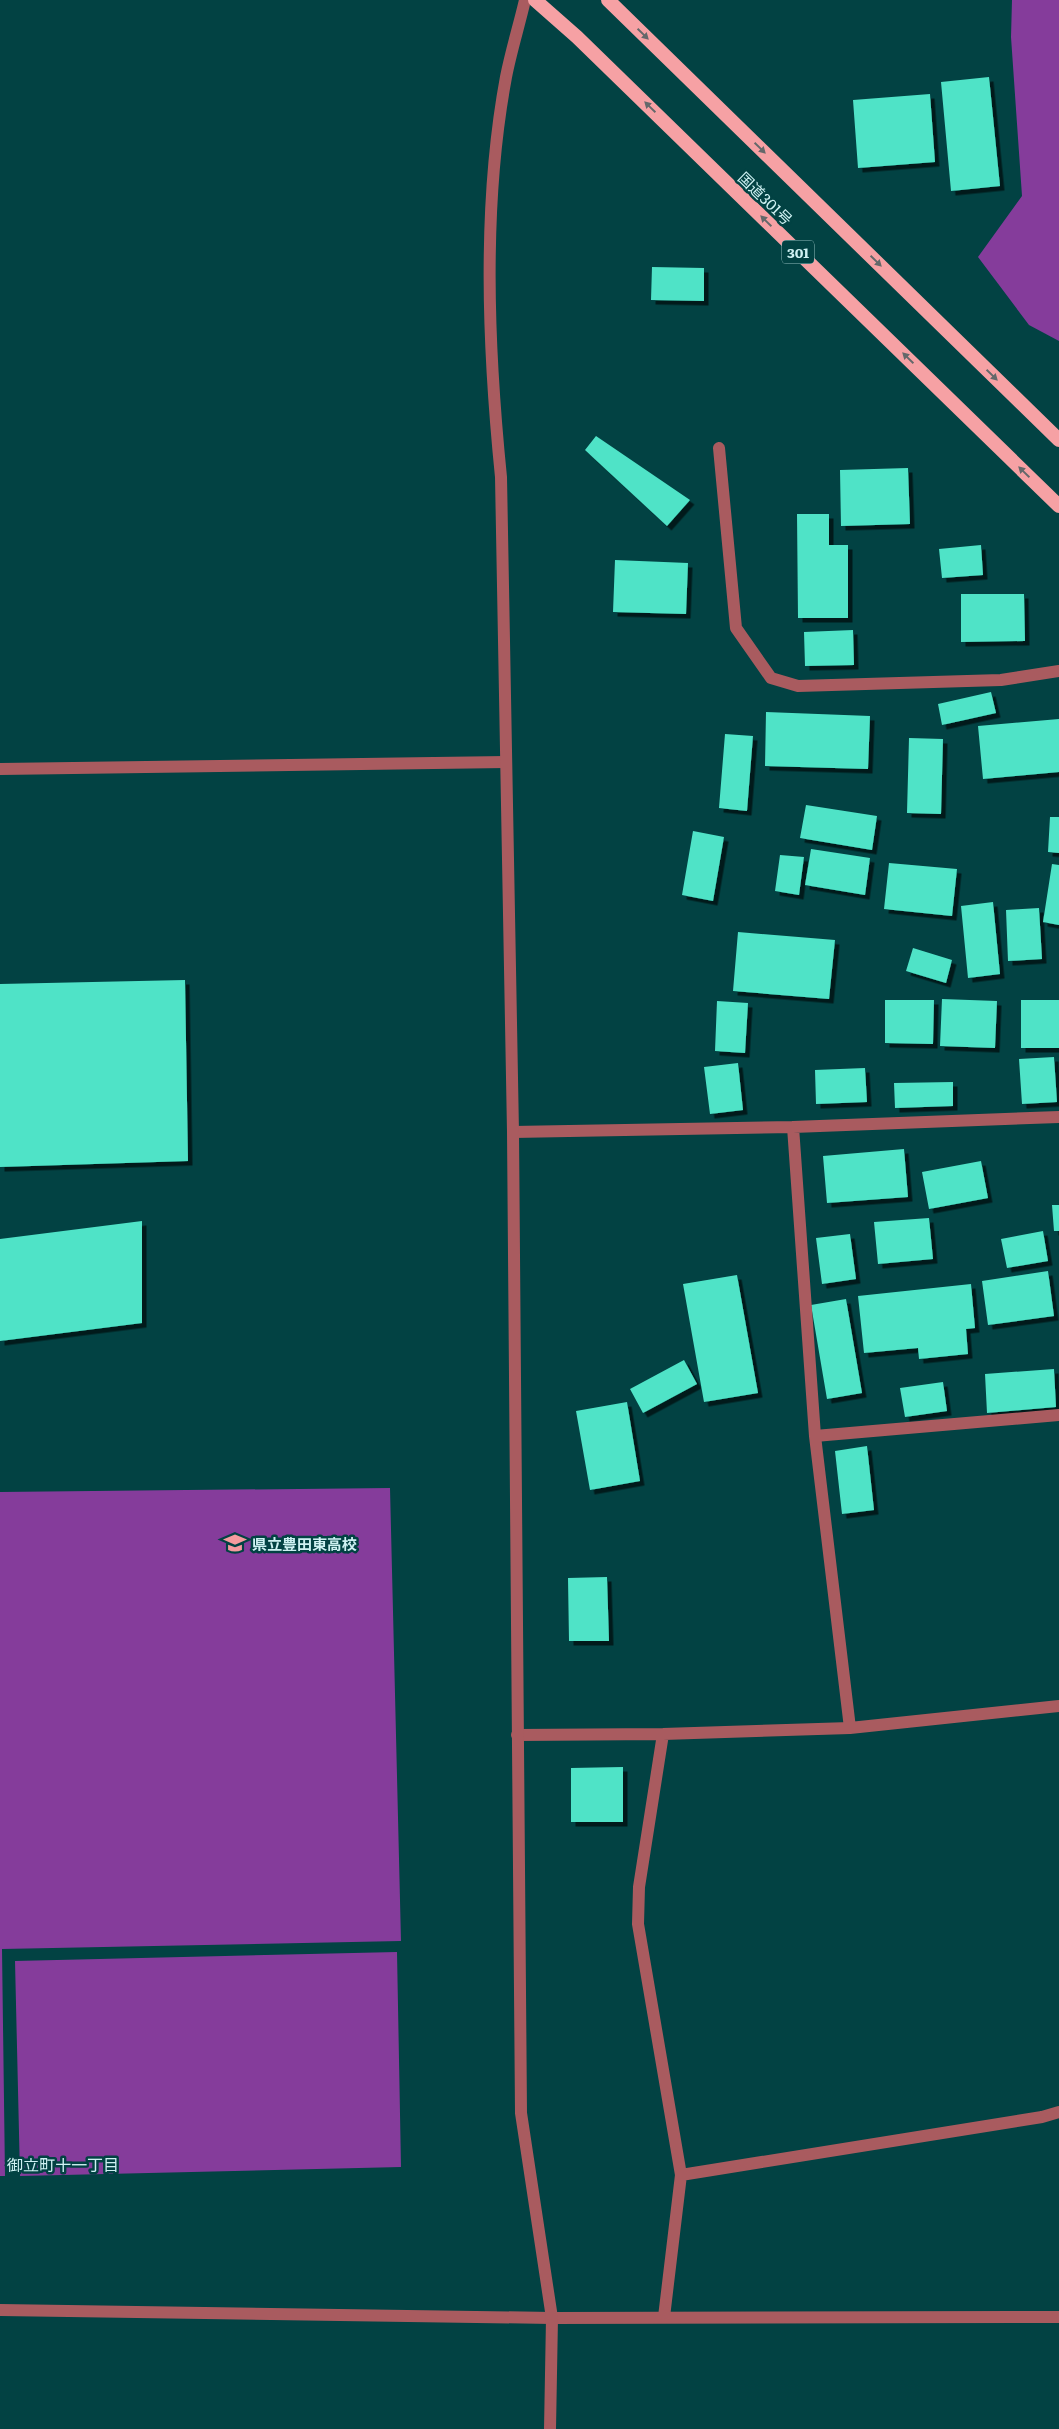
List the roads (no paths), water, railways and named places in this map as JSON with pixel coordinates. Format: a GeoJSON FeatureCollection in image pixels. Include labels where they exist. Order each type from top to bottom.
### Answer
{"type":"FeatureCollection","features":[{"type":"Feature","properties":{"kind":"highway","name":"国道301号"},"geometry":{"type":"LineString","coordinates":[[535,0],[577,36],[1059,506]]}},
{"type":"Feature","properties":{"kind":"highway","name":"国道301号"},"geometry":{"type":"LineString","coordinates":[[608,0],[1059,440]]}},
{"type":"Feature","properties":{"kind":"street"},"geometry":{"type":"LineString","coordinates":[[526,0],[506,76],[500,113],[491,216],[494,413],[501,477],[513,1132],[521,2113],[552,2318],[550,2429]]}},
{"type":"Feature","properties":{"kind":"street"},"geometry":{"type":"LineString","coordinates":[[719,448],[736,628],[772,678],[798,686],[1000,680],[1059,670]]}},
{"type":"Feature","properties":{"kind":"street"},"geometry":{"type":"LineString","coordinates":[[0,769],[506,762]]}},
{"type":"Feature","properties":{"kind":"street"},"geometry":{"type":"LineString","coordinates":[[513,1132],[793,1127],[1059,1118]]}},
{"type":"Feature","properties":{"kind":"street"},"geometry":{"type":"LineString","coordinates":[[793,1127],[815,1436],[850,1728]]}},
{"type":"Feature","properties":{"kind":"street"},"geometry":{"type":"LineString","coordinates":[[815,1436],[1059,1415]]}},
{"type":"Feature","properties":{"kind":"street"},"geometry":{"type":"LineString","coordinates":[[517,1736],[663,1734],[850,1728],[1059,1706]]}},
{"type":"Feature","properties":{"kind":"street"},"geometry":{"type":"LineString","coordinates":[[663,1734],[639,1887],[638,1924],[681,2175],[664,2318]]}},
{"type":"Feature","properties":{"kind":"street"},"geometry":{"type":"LineString","coordinates":[[681,2175],[1042,2117],[1059,2112]]}},
{"type":"Feature","properties":{"kind":"street"},"geometry":{"type":"LineString","coordinates":[[0,2310],[552,2318],[1059,2317]]}},
{"type":"Feature","properties":{"kind":"place","name":"県立豊田東高校"},"geometry":{"type":"Point","coordinates":[235,1543]}},
{"type":"Feature","properties":{"kind":"district","name":"御立町十一丁目"},"geometry":{"type":"Point","coordinates":[63,2164]}}]}
